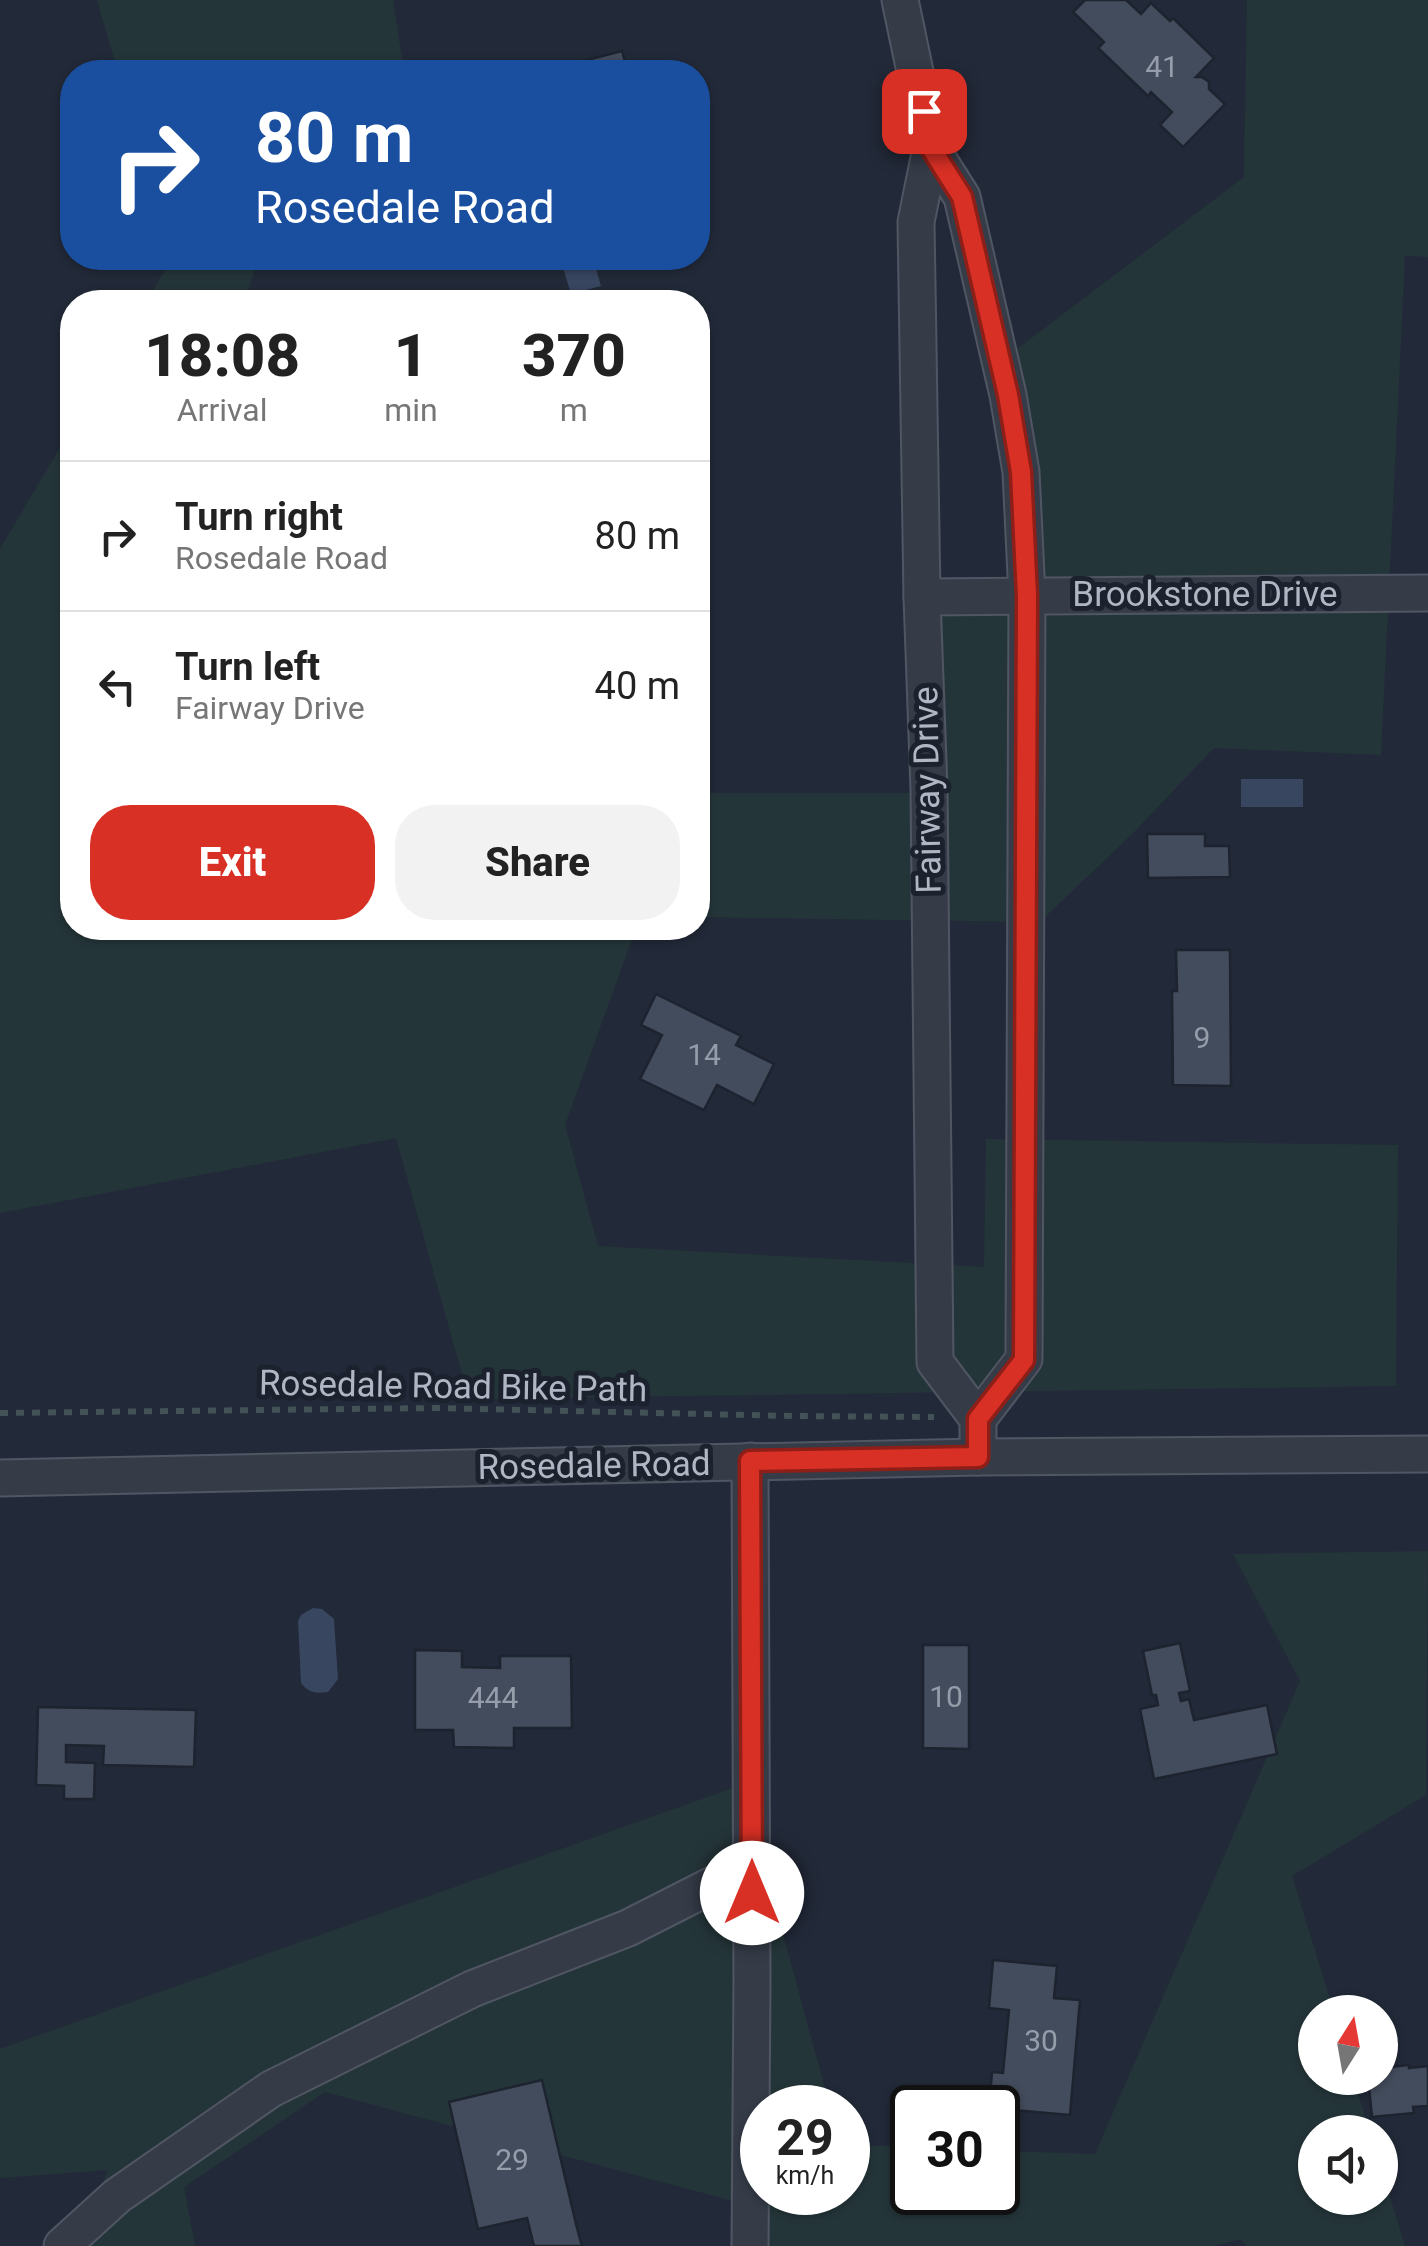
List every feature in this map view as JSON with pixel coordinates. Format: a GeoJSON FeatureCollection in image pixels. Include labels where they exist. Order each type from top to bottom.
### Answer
{"type":"FeatureCollection","features":[{"type":"Feature","properties":{"kind":"street","name":"Fairway Drive"},"geometry":{"type":"LineString","coordinates":[[900,0],[931,148],[962,197],[1008,395],[1021,472],[1027,596],[1024,1360],[978,1419],[934,1362],[929,788],[916,222],[931,148]]}},
{"type":"Feature","properties":{"kind":"street","name":"Brookstone Drive"},"geometry":{"type":"LineString","coordinates":[[922,597],[1428,593]]}},
{"type":"Feature","properties":{"kind":"street"},"geometry":{"type":"LineString","coordinates":[[978,1419],[978,1457]]}},
{"type":"Feature","properties":{"kind":"street","name":"Rosedale Road"},"geometry":{"type":"LineString","coordinates":[[0,1478],[978,1457],[1428,1454]]}},
{"type":"Feature","properties":{"kind":"street"},"geometry":{"type":"LineString","coordinates":[[750,1461],[750,2246]]}},
{"type":"Feature","properties":{"kind":"street"},"geometry":{"type":"LineString","coordinates":[[62,2246],[117,2196],[271,2089],[472,1990],[628,1928],[752,1865]]}},
{"type":"Feature","properties":{"kind":"path","name":"Rosedale Road Bike Path"},"geometry":{"type":"LineString","coordinates":[[0,1413],[435,1408],[906,1416]]}},
{"type":"Feature","properties":{"kind":"shaded area"},"geometry":{"type":"Polygon","coordinates":[[[97,0],[393,0],[402,60],[114,60],[97,0]]]}},
{"type":"Feature","properties":{"kind":"shaded area"},"geometry":{"type":"Polygon","coordinates":[[[1247,0],[1428,0],[1428,257],[1405,256],[1381,755],[1214,748],[1040,922],[710,917],[710,793],[918,793],[923,584],[1037,584],[1009,355],[1244,177],[1247,0]]]}},
{"type":"Feature","properties":{"kind":"shaded area"},"geometry":{"type":"Polygon","coordinates":[[[165,270],[255,270],[248,290],[153,290],[165,270]]]}},
{"type":"Feature","properties":{"kind":"shaded area"},"geometry":{"type":"Polygon","coordinates":[[[60,447],[60,940],[632,940],[565,1125],[598,1246],[984,1267],[986,1139],[1398,1145],[1396,1386],[469,1399],[396,1138],[0,1213],[0,549],[60,447]]]}},
{"type":"Feature","properties":{"kind":"shaded area"},"geometry":{"type":"Polygon","coordinates":[[[1428,1551],[1426,1795],[1292,1876],[1329,1995],[1298,1995],[1298,2095],[1358,2095],[1365,2115],[1298,2115],[1298,2215],[1396,2215],[1405,2246],[1247,2246],[1241,2239],[1214,2246],[764,2246],[763,2215],[870,2215],[870,2146],[890,2146],[890,2215],[1020,2215],[1020,2152],[1095,2154],[1300,1681],[1233,1554],[1428,1551]]]}},
{"type":"Feature","properties":{"kind":"shaded area"},"geometry":{"type":"Polygon","coordinates":[[[758,1779],[774,1901],[824,2085],[740,2085],[740,2203],[325,2092],[184,2187],[195,2246],[75,2246],[108,2170],[0,2178],[0,2049],[758,1779]]]}},
{"type":"Feature","properties":{"kind":"water"},"geometry":{"type":"Polygon","coordinates":[[[564,270],[596,270],[601,286],[570,290],[564,270]]]}},
{"type":"Feature","properties":{"kind":"water"},"geometry":{"type":"Polygon","coordinates":[[[1241,779],[1303,779],[1303,807],[1241,807],[1241,779]]]}},
{"type":"Feature","properties":{"kind":"water"},"geometry":{"type":"Polygon","coordinates":[[[313,1608],[322,1609],[334,1619],[338,1679],[328,1692],[313,1692],[301,1683],[298,1621],[313,1608]]]}},
{"type":"Feature","properties":{"kind":"building"},"geometry":{"type":"Polygon","coordinates":[[[1085,0],[1126,0],[1141,14],[1151,3],[1170,21],[1173,18],[1214,58],[1196,77],[1209,82],[1209,89],[1225,104],[1183,147],[1160,125],[1172,112],[1151,92],[1148,96],[1098,48],[1104,42],[1073,12],[1085,0]]]}},
{"type":"Feature","properties":{"kind":"building"},"geometry":{"type":"Polygon","coordinates":[[[622,51],[625,60],[587,60],[622,51]]]}},
{"type":"Feature","properties":{"kind":"building"},"geometry":{"type":"Polygon","coordinates":[[[1147,834],[1205,834],[1205,846],[1229,846],[1230,877],[1148,878],[1147,834]]]}},
{"type":"Feature","properties":{"kind":"building"},"geometry":{"type":"Polygon","coordinates":[[[1176,950],[1230,950],[1231,1086],[1173,1085],[1172,991],[1177,991],[1176,950]]]}},
{"type":"Feature","properties":{"kind":"building"},"geometry":{"type":"Polygon","coordinates":[[[656,994],[741,1036],[736,1045],[774,1064],[754,1104],[717,1085],[704,1110],[640,1079],[662,1035],[641,1025],[656,994]]]}},
{"type":"Feature","properties":{"kind":"building"},"geometry":{"type":"Polygon","coordinates":[[[1180,1643],[1190,1691],[1179,1693],[1181,1701],[1189,1699],[1194,1720],[1267,1705],[1277,1754],[1154,1779],[1140,1709],[1158,1705],[1156,1695],[1152,1695],[1143,1651],[1180,1643]]]}},
{"type":"Feature","properties":{"kind":"building"},"geometry":{"type":"Polygon","coordinates":[[[923,1645],[969,1645],[969,1749],[923,1748],[923,1645]]]}},
{"type":"Feature","properties":{"kind":"building"},"geometry":{"type":"Polygon","coordinates":[[[415,1650],[462,1651],[462,1667],[500,1668],[500,1656],[571,1656],[572,1728],[514,1728],[514,1748],[454,1747],[453,1730],[415,1730],[415,1650]]]}},
{"type":"Feature","properties":{"kind":"building"},"geometry":{"type":"Polygon","coordinates":[[[38,1707],[196,1710],[194,1767],[103,1765],[104,1746],[66,1745],[66,1762],[95,1763],[94,1799],[64,1799],[64,1786],[36,1785],[38,1707]]]}},
{"type":"Feature","properties":{"kind":"building"},"geometry":{"type":"Polygon","coordinates":[[[993,1960],[1057,1966],[1054,1998],[1080,2000],[1070,2115],[1020,2111],[1020,2085],[991,2085],[992,2072],[1003,2073],[1009,2010],[989,2008],[993,1960]]]}},
{"type":"Feature","properties":{"kind":"building"},"geometry":{"type":"Polygon","coordinates":[[[1398,2066],[1428,2066],[1428,2106],[1413,2107],[1414,2113],[1372,2115],[1370,2095],[1398,2095],[1398,2066]]]}},
{"type":"Feature","properties":{"kind":"building"},"geometry":{"type":"Polygon","coordinates":[[[542,2080],[582,2246],[534,2246],[527,2218],[478,2229],[449,2102],[542,2080]]]}},
{"type":"Feature","properties":{"kind":"route"},"geometry":{"type":"LineString","coordinates":[[752,1893],[750,1461],[978,1457],[978,1419],[1024,1360],[1027,596],[1021,472],[971,228],[962,197],[931,148],[924,111]]}}]}
